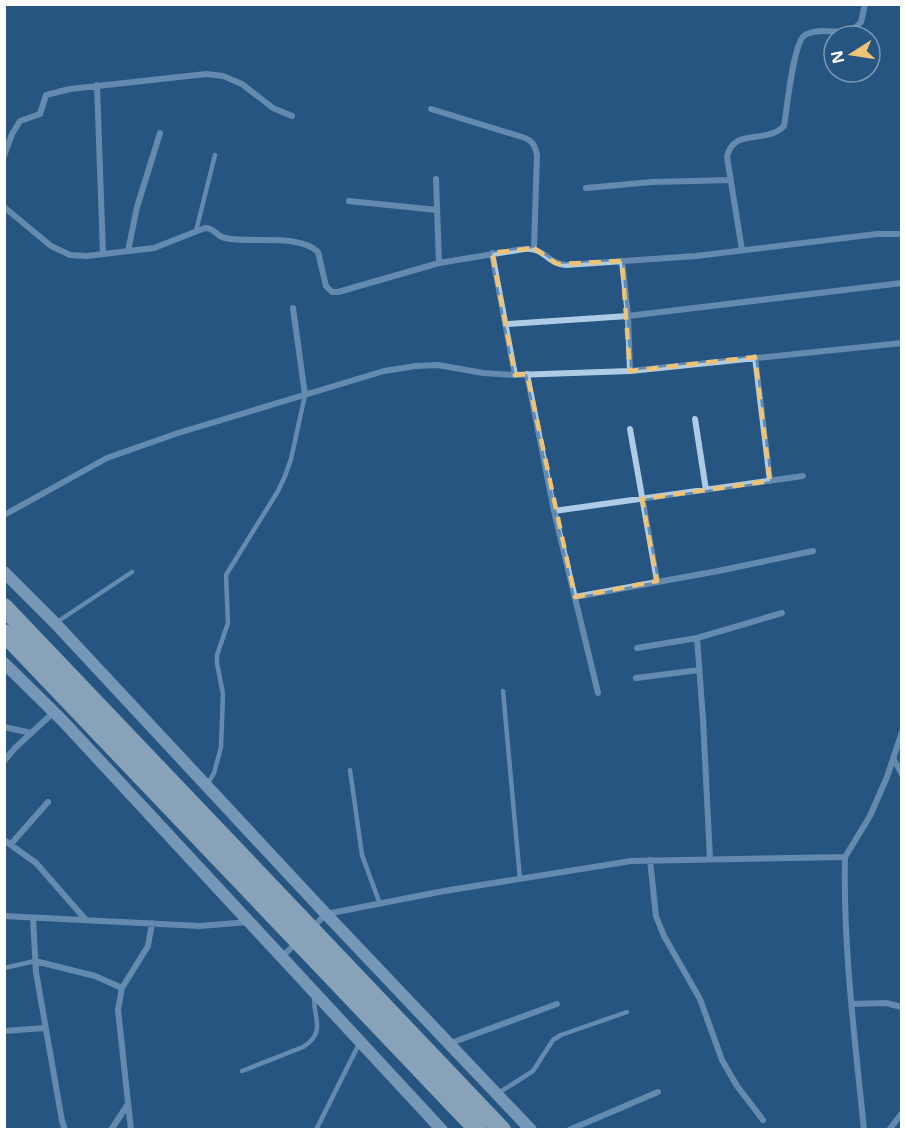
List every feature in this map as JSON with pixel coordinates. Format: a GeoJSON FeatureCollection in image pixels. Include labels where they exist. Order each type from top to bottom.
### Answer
{"type":"FeatureCollection","features":[{"type":"Feature","properties":{"kind":"highway"},"geometry":{"type":"LineString","coordinates":[[4,607],[478,1130]]}},
{"type":"Feature","properties":{"kind":"highway"},"geometry":{"type":"LineString","coordinates":[[4,633],[222,848],[502,1130]]}},
{"type":"Feature","properties":{"kind":"street"},"geometry":{"type":"LineString","coordinates":[[742,250],[727,157],[729,147],[746,138],[771,135],[784,126],[800,40],[805,35],[814,32],[852,31],[861,22],[865,4]]}},
{"type":"Feature","properties":{"kind":"street"},"geometry":{"type":"LineString","coordinates":[[4,156],[20,121],[40,114],[46,95],[70,89],[206,74],[223,76],[242,84],[273,108],[292,116]]}},
{"type":"Feature","properties":{"kind":"street"},"geometry":{"type":"LineString","coordinates":[[97,86],[103,254]]}},
{"type":"Feature","properties":{"kind":"street"},"geometry":{"type":"LineString","coordinates":[[431,109],[522,136],[535,146],[537,155],[534,248]]}},
{"type":"Feature","properties":{"kind":"street"},"geometry":{"type":"LineString","coordinates":[[128,251],[137,207],[160,133]]}},
{"type":"Feature","properties":{"kind":"street"},"geometry":{"type":"LineString","coordinates":[[436,179],[439,263]]}},
{"type":"Feature","properties":{"kind":"street"},"geometry":{"type":"LineString","coordinates":[[586,188],[651,182],[731,180]]}},
{"type":"Feature","properties":{"kind":"street"},"geometry":{"type":"LineString","coordinates":[[349,201],[437,210]]}},
{"type":"Feature","properties":{"kind":"street"},"geometry":{"type":"LineString","coordinates":[[4,207],[51,246],[70,255],[154,248],[211,228],[226,238],[305,244],[318,252],[326,286],[332,292],[439,263],[534,248],[557,264],[622,261],[877,234],[902,234]]}},
{"type":"Feature","properties":{"kind":"street"},"geometry":{"type":"LineString","coordinates":[[492,253],[515,375]]}},
{"type":"Feature","properties":{"kind":"street"},"geometry":{"type":"LineString","coordinates":[[622,261],[628,316],[630,371]]}},
{"type":"Feature","properties":{"kind":"street"},"geometry":{"type":"LineString","coordinates":[[507,324],[628,316],[902,283]]}},
{"type":"Feature","properties":{"kind":"street"},"geometry":{"type":"LineString","coordinates":[[292,308],[305,395]]}},
{"type":"Feature","properties":{"kind":"street"},"geometry":{"type":"LineString","coordinates":[[4,515],[108,458],[178,433],[384,371],[438,364],[483,373],[515,375],[630,371],[902,343]]}},
{"type":"Feature","properties":{"kind":"street"},"geometry":{"type":"LineString","coordinates":[[755,357],[770,481]]}},
{"type":"Feature","properties":{"kind":"street"},"geometry":{"type":"LineString","coordinates":[[527,374],[554,511],[598,693]]}},
{"type":"Feature","properties":{"kind":"street"},"geometry":{"type":"LineString","coordinates":[[695,419],[706,490]]}},
{"type":"Feature","properties":{"kind":"street"},"geometry":{"type":"LineString","coordinates":[[630,429],[657,581]]}},
{"type":"Feature","properties":{"kind":"street"},"geometry":{"type":"LineString","coordinates":[[554,511],[803,476]]}},
{"type":"Feature","properties":{"kind":"street"},"geometry":{"type":"LineString","coordinates":[[575,597],[813,551]]}},
{"type":"Feature","properties":{"kind":"street"},"geometry":{"type":"LineString","coordinates":[[4,572],[55,623],[531,1130]]}},
{"type":"Feature","properties":{"kind":"street"},"geometry":{"type":"LineString","coordinates":[[637,648],[697,638],[782,614]]}},
{"type":"Feature","properties":{"kind":"street"},"geometry":{"type":"LineString","coordinates":[[697,638],[710,859]]}},
{"type":"Feature","properties":{"kind":"street"},"geometry":{"type":"LineString","coordinates":[[4,663],[54,712],[251,922],[442,1130]]}},
{"type":"Feature","properties":{"kind":"street"},"geometry":{"type":"LineString","coordinates":[[636,678],[699,670]]}},
{"type":"Feature","properties":{"kind":"street"},"geometry":{"type":"LineString","coordinates":[[4,761],[54,712]]}},
{"type":"Feature","properties":{"kind":"street"},"geometry":{"type":"LineString","coordinates":[[4,727],[31,734]]}},
{"type":"Feature","properties":{"kind":"street"},"geometry":{"type":"LineString","coordinates":[[864,1130],[844,897],[845,857],[870,816],[902,732]]}},
{"type":"Feature","properties":{"kind":"street"},"geometry":{"type":"LineString","coordinates":[[893,758],[902,774]]}},
{"type":"Feature","properties":{"kind":"street"},"geometry":{"type":"LineString","coordinates":[[48,802],[8,842],[36,863],[86,920]]}},
{"type":"Feature","properties":{"kind":"street"},"geometry":{"type":"LineString","coordinates":[[282,957],[326,914],[444,891],[632,861],[845,857]]}},
{"type":"Feature","properties":{"kind":"street"},"geometry":{"type":"LineString","coordinates":[[650,860],[656,916],[664,936],[700,999],[722,1060],[737,1086],[763,1120]]}},
{"type":"Feature","properties":{"kind":"street"},"geometry":{"type":"LineString","coordinates":[[4,916],[200,926],[251,922]]}},
{"type":"Feature","properties":{"kind":"street"},"geometry":{"type":"LineString","coordinates":[[33,918],[35,961],[44,1028],[65,1130]]}},
{"type":"Feature","properties":{"kind":"street"},"geometry":{"type":"LineString","coordinates":[[131,1130],[118,1010],[122,988],[148,946],[152,924]]}},
{"type":"Feature","properties":{"kind":"street"},"geometry":{"type":"LineString","coordinates":[[35,961],[95,976],[122,988]]}},
{"type":"Feature","properties":{"kind":"street"},"geometry":{"type":"LineString","coordinates":[[448,1044],[557,1004]]}},
{"type":"Feature","properties":{"kind":"street"},"geometry":{"type":"LineString","coordinates":[[852,1004],[886,1004],[902,1007]]}},
{"type":"Feature","properties":{"kind":"street"},"geometry":{"type":"LineString","coordinates":[[4,1031],[44,1028]]}},
{"type":"Feature","properties":{"kind":"street"},"geometry":{"type":"LineString","coordinates":[[569,1130],[658,1092]]}},
{"type":"Feature","properties":{"kind":"street"},"geometry":{"type":"LineString","coordinates":[[111,1130],[128,1104]]}},
{"type":"Feature","properties":{"kind":"street"},"geometry":{"type":"LineString","coordinates":[[889,1130],[902,1113]]}},
{"type":"Feature","properties":{"kind":"lane"},"geometry":{"type":"LineString","coordinates":[[196,232],[215,155]]}},
{"type":"Feature","properties":{"kind":"lane"},"geometry":{"type":"LineString","coordinates":[[206,786],[214,773],[221,747],[223,694],[217,655],[228,622],[226,575],[285,476],[305,395]]}},
{"type":"Feature","properties":{"kind":"lane"},"geometry":{"type":"LineString","coordinates":[[55,623],[132,572]]}},
{"type":"Feature","properties":{"kind":"lane"},"geometry":{"type":"LineString","coordinates":[[503,691],[520,879]]}},
{"type":"Feature","properties":{"kind":"lane"},"geometry":{"type":"LineString","coordinates":[[350,770],[362,855],[380,905]]}},
{"type":"Feature","properties":{"kind":"lane"},"geometry":{"type":"LineString","coordinates":[[4,968],[35,961]]}},
{"type":"Feature","properties":{"kind":"lane"},"geometry":{"type":"LineString","coordinates":[[242,1071],[311,1042],[316,1034],[318,1018],[314,993]]}},
{"type":"Feature","properties":{"kind":"lane"},"geometry":{"type":"LineString","coordinates":[[497,1094],[532,1071],[553,1040],[561,1035],[627,1012]]}},
{"type":"Feature","properties":{"kind":"lane"},"geometry":{"type":"LineString","coordinates":[[316,1130],[360,1042]]}},
{"type":"Feature","properties":{"kind":"highlighted area"},"geometry":{"type":"Polygon","coordinates":[[[534,248],[557,264],[622,261],[630,371],[755,357],[770,481],[642,499],[657,581],[575,597],[527,374],[515,375],[492,253],[534,248]]]}}]}
